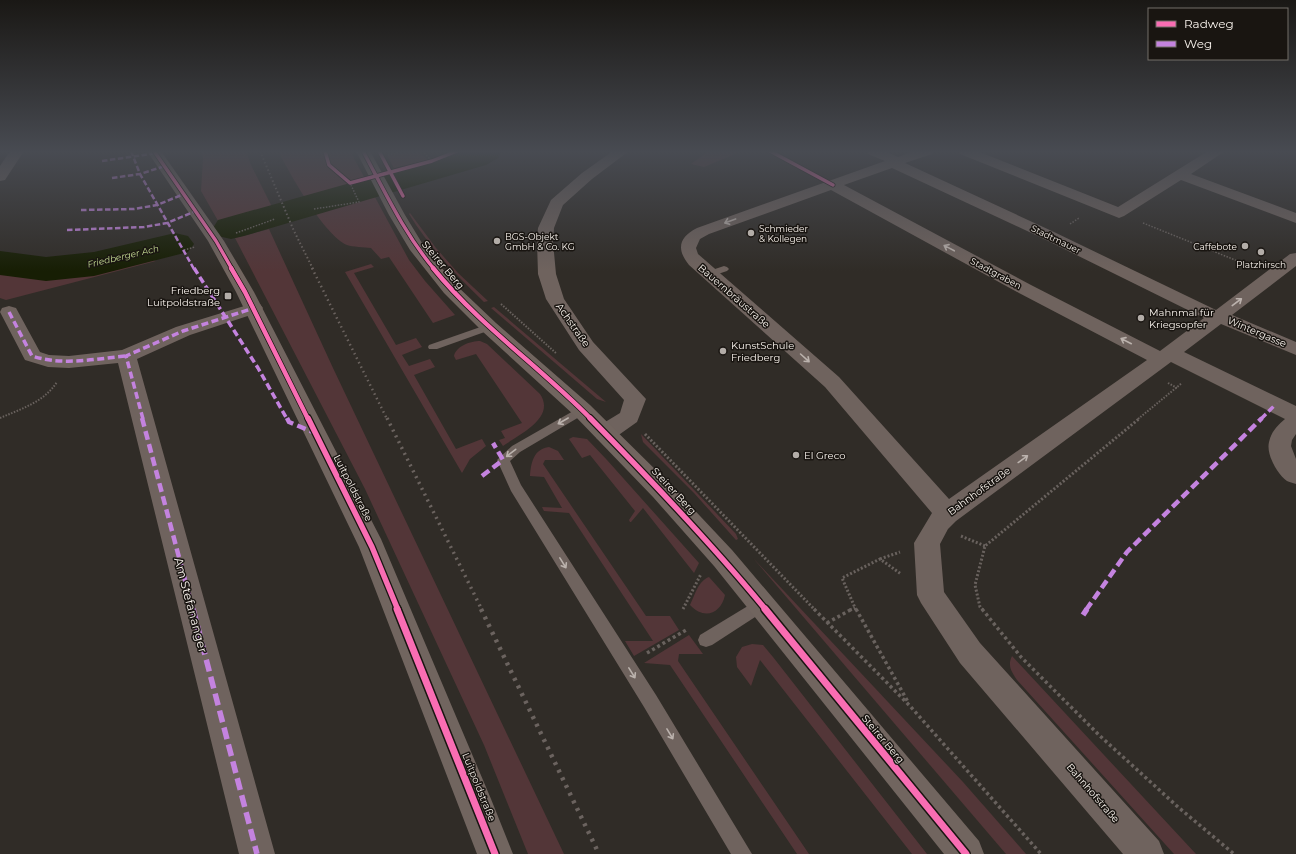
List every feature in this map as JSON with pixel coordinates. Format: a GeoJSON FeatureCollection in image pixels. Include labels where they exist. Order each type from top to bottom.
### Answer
{"type":"FeatureCollection","features":[{"type":"Feature","properties":{"kind":"street","name":"Luitpoldstraße"},"geometry":{"type":"LineString","coordinates":[[182,191],[209,230],[254,308],[372,547],[480,811],[496,854]]}},
{"type":"Feature","properties":{"kind":"street","name":"Steirer Berg"},"geometry":{"type":"LineString","coordinates":[[384,191],[418,250],[450,289],[582,410],[661,490],[712,546],[966,854]]}},
{"type":"Feature","properties":{"kind":"street","name":"Achstraße"},"geometry":{"type":"LineString","coordinates":[[570,191],[556,203],[546,228],[547,274],[555,299],[586,346],[634,399],[629,417],[605,433]]}},
{"type":"Feature","properties":{"kind":"street","name":"Bauernbräustraße"},"geometry":{"type":"LineString","coordinates":[[815,191],[703,231],[694,236],[688,248],[690,255],[717,272],[832,382],[873,428],[952,524]]}},
{"type":"Feature","properties":{"kind":"street","name":"Stadtgraben"},"geometry":{"type":"LineString","coordinates":[[843,191],[1025,289],[1165,356],[1201,368],[1296,415]]}},
{"type":"Feature","properties":{"kind":"street","name":"Stadtmauer"},"geometry":{"type":"LineString","coordinates":[[955,191],[1217,316]]}},
{"type":"Feature","properties":{"kind":"street"},"geometry":{"type":"LineString","coordinates":[[1065,191],[1119,212],[1154,191]]}},
{"type":"Feature","properties":{"kind":"street"},"geometry":{"type":"LineString","coordinates":[[1223,191],[1296,218]]}},
{"type":"Feature","properties":{"kind":"street","name":"Bahnhofstraße"},"geometry":{"type":"LineString","coordinates":[[1146,854],[970,653],[931,595],[927,543],[939,522],[952,524],[1165,356],[1296,258]]}},
{"type":"Feature","properties":{"kind":"street"},"geometry":{"type":"LineString","coordinates":[[9,312],[32,356],[48,362],[69,362],[126,356],[183,332],[254,308]]}},
{"type":"Feature","properties":{"kind":"street","name":"Wintergasse"},"geometry":{"type":"LineString","coordinates":[[1217,316],[1296,349]]}},
{"type":"Feature","properties":{"kind":"street","name":"Am Stefananger"},"geometry":{"type":"LineString","coordinates":[[126,356],[257,854]]}},
{"type":"Feature","properties":{"kind":"street"},"geometry":{"type":"LineString","coordinates":[[1296,421],[1283,435],[1279,444],[1282,456],[1296,475]]}},
{"type":"Feature","properties":{"kind":"lane"},"geometry":{"type":"LineString","coordinates":[[433,347],[490,327]]}},
{"type":"Feature","properties":{"kind":"lane"},"geometry":{"type":"LineString","coordinates":[[582,410],[522,446],[503,460],[516,487],[627,664],[742,854]]}},
{"type":"Feature","properties":{"kind":"lane"},"geometry":{"type":"LineString","coordinates":[[706,640],[761,605]]}},
{"type":"Feature","properties":{"kind":"path"},"geometry":{"type":"LineString","coordinates":[[314,209],[359,202],[354,191]]}},
{"type":"Feature","properties":{"kind":"path"},"geometry":{"type":"LineString","coordinates":[[1048,235],[1103,206]]}},
{"type":"Feature","properties":{"kind":"path"},"geometry":{"type":"LineString","coordinates":[[1119,212],[1272,275]]}},
{"type":"Feature","properties":{"kind":"path"},"geometry":{"type":"LineString","coordinates":[[0,418],[33,404],[52,392],[69,362]]}},
{"type":"Feature","properties":{"kind":"path"},"geometry":{"type":"LineString","coordinates":[[1201,368],[985,546],[975,585],[980,607],[1021,657],[1100,736],[1178,807],[1234,854]]}},
{"type":"Feature","properties":{"kind":"path"},"geometry":{"type":"LineString","coordinates":[[1172,385],[1177,388]]}},
{"type":"Feature","properties":{"kind":"path"},"geometry":{"type":"LineString","coordinates":[[952,524],[985,546]]}},
{"type":"Feature","properties":{"kind":"path"},"geometry":{"type":"LineString","coordinates":[[901,552],[880,559],[842,578],[855,608],[910,706]]}},
{"type":"Feature","properties":{"kind":"path"},"geometry":{"type":"LineString","coordinates":[[880,559],[931,595]]}},
{"type":"Feature","properties":{"kind":"path"},"geometry":{"type":"LineString","coordinates":[[827,623],[855,608]]}},
{"type":"Feature","properties":{"kind":"path"},"geometry":{"type":"LineString","coordinates":[[627,664],[688,628]]}},
{"type":"Feature","properties":{"kind":"shaded area"},"geometry":{"type":"Polygon","coordinates":[[[201,191],[264,191],[274,211],[221,226],[201,191]]]}},
{"type":"Feature","properties":{"kind":"shaded area"},"geometry":{"type":"Polygon","coordinates":[[[301,191],[372,191],[409,260],[455,315],[433,323],[389,257],[381,259],[371,248],[347,245],[338,239],[318,217],[301,191]]]}},
{"type":"Feature","properties":{"kind":"shaded area"},"geometry":{"type":"Polygon","coordinates":[[[410,213],[436,248],[458,273],[488,301],[484,302],[444,261],[417,226],[409,214],[410,213]]]}},
{"type":"Feature","properties":{"kind":"shaded area"},"geometry":{"type":"Polygon","coordinates":[[[269,229],[333,368],[564,854],[528,854],[484,745],[365,489],[235,238],[269,229]]]}},
{"type":"Feature","properties":{"kind":"shaded area"},"geometry":{"type":"Polygon","coordinates":[[[124,249],[156,261],[6,300],[0,298],[0,256],[50,264],[124,249]]]}},
{"type":"Feature","properties":{"kind":"shaded area"},"geometry":{"type":"Polygon","coordinates":[[[371,264],[374,267],[354,273],[396,345],[416,338],[422,347],[402,355],[409,366],[430,359],[435,367],[414,375],[456,449],[482,439],[486,446],[470,459],[462,473],[345,272],[371,264]]]}},
{"type":"Feature","properties":{"kind":"shaded area"},"geometry":{"type":"Polygon","coordinates":[[[494,307],[606,402],[597,399],[491,308],[494,307]]]}},
{"type":"Feature","properties":{"kind":"shaded area"},"geometry":{"type":"Polygon","coordinates":[[[480,341],[487,344],[540,394],[544,403],[540,418],[526,431],[503,446],[499,440],[505,438],[501,431],[522,423],[476,354],[456,360],[454,356],[455,352],[464,345],[480,341]]]}},
{"type":"Feature","properties":{"kind":"shaded area"},"geometry":{"type":"Polygon","coordinates":[[[641,434],[736,534],[738,539],[736,540],[694,493],[643,442],[641,434]]]}},
{"type":"Feature","properties":{"kind":"shaded area"},"geometry":{"type":"Polygon","coordinates":[[[573,437],[587,439],[699,563],[694,573],[643,508],[630,522],[629,520],[635,511],[590,455],[582,458],[569,439],[573,437]]]}},
{"type":"Feature","properties":{"kind":"shaded area"},"geometry":{"type":"Polygon","coordinates":[[[549,447],[558,451],[564,460],[545,460],[543,464],[646,616],[670,616],[679,630],[634,656],[625,641],[653,641],[569,513],[544,511],[542,507],[562,508],[544,477],[530,476],[534,457],[540,450],[549,447]]]}},
{"type":"Feature","properties":{"kind":"shaded area"},"geometry":{"type":"Polygon","coordinates":[[[753,558],[963,782],[1026,854],[1006,854],[753,558]]]}},
{"type":"Feature","properties":{"kind":"shaded area"},"geometry":{"type":"Polygon","coordinates":[[[709,577],[725,595],[720,607],[711,613],[706,613],[695,610],[690,605],[699,585],[709,577]]]}},
{"type":"Feature","properties":{"kind":"shaded area"},"geometry":{"type":"Polygon","coordinates":[[[689,635],[703,654],[679,654],[678,661],[809,854],[797,854],[670,665],[644,663],[689,635]]]}},
{"type":"Feature","properties":{"kind":"shaded area"},"geometry":{"type":"Polygon","coordinates":[[[752,644],[763,645],[773,657],[927,854],[912,854],[760,660],[751,686],[737,667],[736,657],[742,647],[752,644]]]}},
{"type":"Feature","properties":{"kind":"shaded area"},"geometry":{"type":"Polygon","coordinates":[[[1012,656],[1196,854],[1174,854],[1017,680],[1010,666],[1012,656]]]}},
{"type":"Feature","properties":{"kind":"waterway","name":"Friedberger Ach"},"geometry":{"type":"LineString","coordinates":[[231,228],[363,191]]}},
{"type":"Feature","properties":{"kind":"waterway","name":"Friedberger Ach"},"geometry":{"type":"LineString","coordinates":[[0,263],[46,269],[94,264],[175,244]]}},
{"type":"Feature","properties":{"kind":"railway"},"geometry":{"type":"LineString","coordinates":[[277,191],[294,231],[313,269]]}},
{"type":"Feature","properties":{"kind":"railway"},"geometry":{"type":"LineString","coordinates":[[312,268],[387,419]]}},
{"type":"Feature","properties":{"kind":"railway"},"geometry":{"type":"LineString","coordinates":[[387,418],[482,610]]}},
{"type":"Feature","properties":{"kind":"railway"},"geometry":{"type":"LineString","coordinates":[[481,609],[599,854]]}},
{"type":"Feature","properties":{"kind":"marked path"},"geometry":{"type":"LineString","coordinates":[[149,191],[208,292],[258,368],[289,422],[315,433]]}},
{"type":"Feature","properties":{"kind":"marked path"},"geometry":{"type":"LineString","coordinates":[[81,210],[134,209],[157,205],[184,194]]}},
{"type":"Feature","properties":{"kind":"marked path"},"geometry":{"type":"LineString","coordinates":[[67,230],[144,227],[167,223],[196,211]]}},
{"type":"Feature","properties":{"kind":"marked path"},"geometry":{"type":"LineString","coordinates":[[254,308],[183,331],[126,356],[257,854]]}},
{"type":"Feature","properties":{"kind":"marked path"},"geometry":{"type":"LineString","coordinates":[[9,312],[32,356],[48,361],[69,362],[126,356]]}},
{"type":"Feature","properties":{"kind":"marked path"},"geometry":{"type":"LineString","coordinates":[[1083,615],[1127,552],[1275,405]]}},
{"type":"Feature","properties":{"kind":"marked path"},"geometry":{"type":"LineString","coordinates":[[482,476],[503,460],[493,443]]}},
{"type":"Feature","properties":{"kind":"cycle path"},"geometry":{"type":"LineString","coordinates":[[181,191],[216,241],[245,292],[372,547],[495,854]]}},
{"type":"Feature","properties":{"kind":"cycle path"},"geometry":{"type":"LineString","coordinates":[[384,191],[418,250],[450,289],[489,327],[582,410],[661,490],[723,558],[966,854]]}},
{"type":"Feature","properties":{"kind":"cycle path"},"geometry":{"type":"LineString","coordinates":[[400,191],[403,196]]}},
{"type":"Feature","properties":{"kind":"place","name":"Schmieder & Kollegen"},"geometry":{"type":"Point","coordinates":[751,233]}},
{"type":"Feature","properties":{"kind":"place","name":"BGS-Objekt GmbH & Co. KG"},"geometry":{"type":"Point","coordinates":[497,241]}},
{"type":"Feature","properties":{"kind":"place","name":"Caffebote"},"geometry":{"type":"Point","coordinates":[1245,246]}},
{"type":"Feature","properties":{"kind":"place","name":"Platzhirsch"},"geometry":{"type":"Point","coordinates":[1261,252]}},
{"type":"Feature","properties":{"kind":"place","name":"Friedberg Luitpoldstraße"},"geometry":{"type":"Point","coordinates":[228,296]}},
{"type":"Feature","properties":{"kind":"place","name":"Mahnmal für Kriegsopfer"},"geometry":{"type":"Point","coordinates":[1141,318]}},
{"type":"Feature","properties":{"kind":"place","name":"KunstSchule Friedberg"},"geometry":{"type":"Point","coordinates":[723,351]}},
{"type":"Feature","properties":{"kind":"place","name":"El Greco"},"geometry":{"type":"Point","coordinates":[796,455]}}]}
